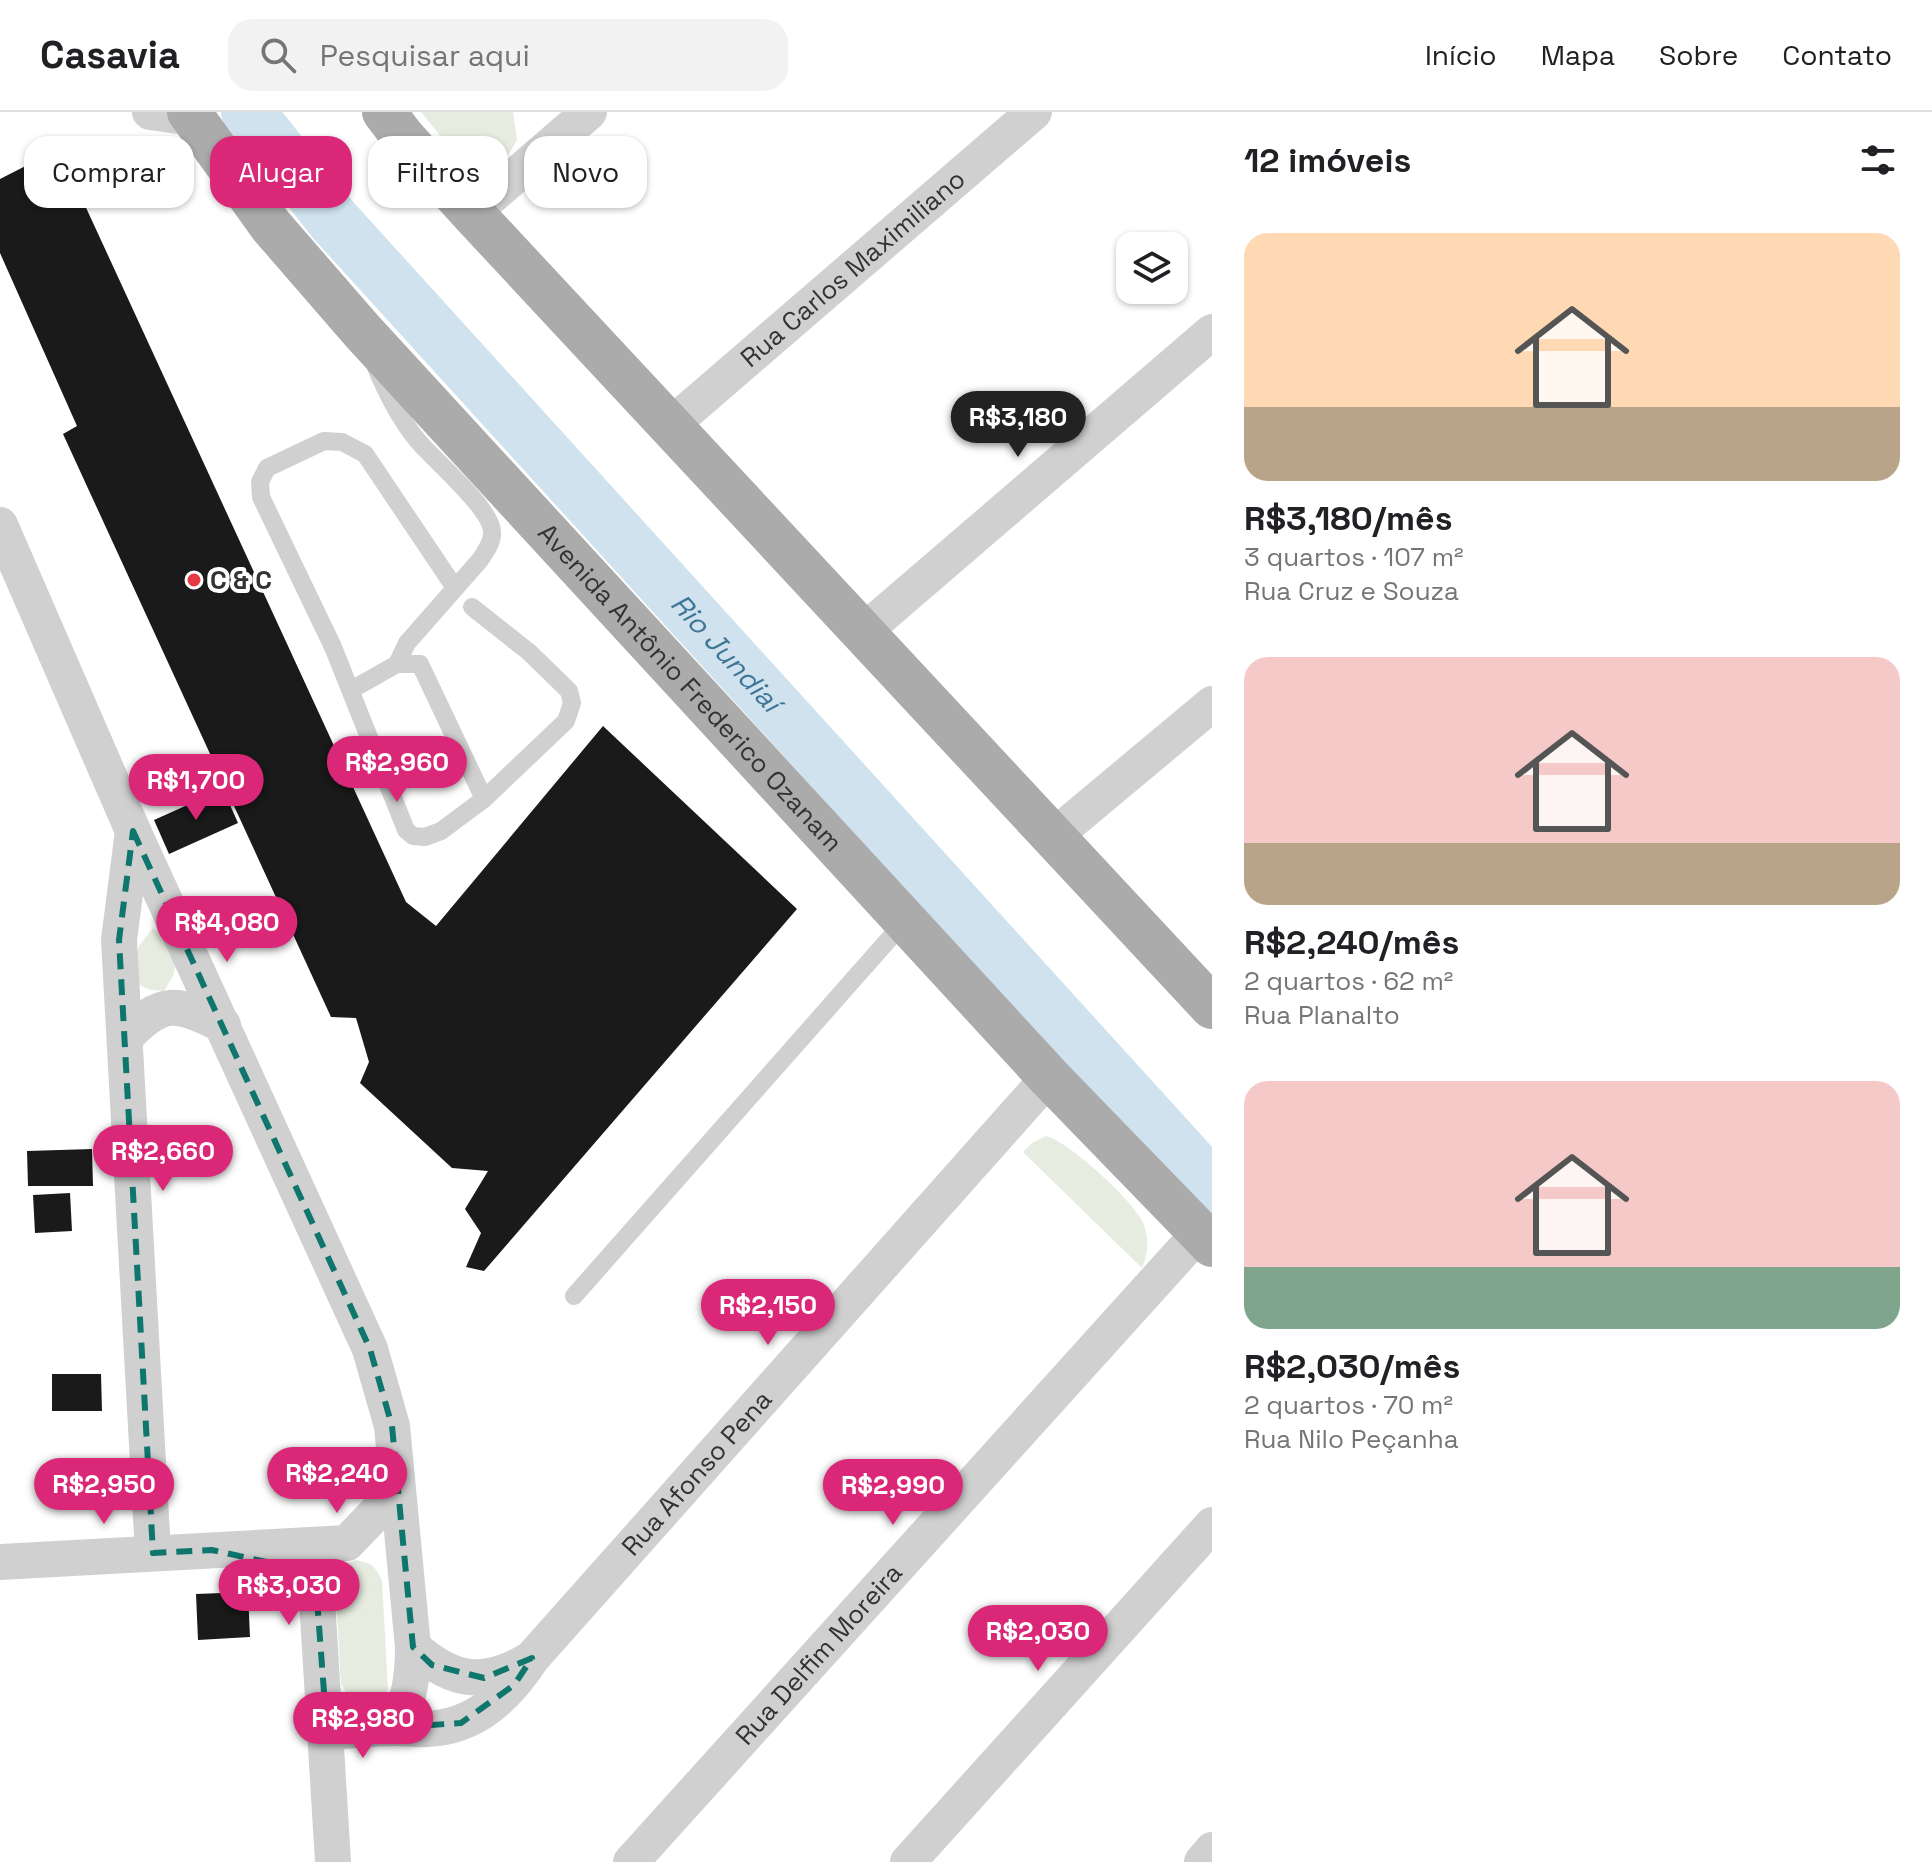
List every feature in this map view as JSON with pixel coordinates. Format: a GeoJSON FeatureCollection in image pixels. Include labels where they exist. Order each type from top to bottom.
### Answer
{"type":"FeatureCollection","features":[{"type":"Feature","properties":{"kind":"main road"},"geometry":{"type":"LineString","coordinates":[[384,112],[472,213],[1212,1007]]}},
{"type":"Feature","properties":{"kind":"main road","name":"Avenida Antônio Frederico Ozanam"},"geometry":{"type":"LineString","coordinates":[[177,114],[363,332],[1049,1077],[1206,1238]]}},
{"type":"Feature","properties":{"kind":"street"},"geometry":{"type":"LineString","coordinates":[[472,213],[589,112]]}},
{"type":"Feature","properties":{"kind":"street","name":"Rua Carlos Maximiliano"},"geometry":{"type":"LineString","coordinates":[[671,425],[1034,112]]}},
{"type":"Feature","properties":{"kind":"street"},"geometry":{"type":"LineString","coordinates":[[863,632],[1212,332]]}},
{"type":"Feature","properties":{"kind":"street"},"geometry":{"type":"LineString","coordinates":[[1,527],[133,831],[370,1349],[392,1426],[413,1647],[413,1675],[408,1701],[396,1728]]}},
{"type":"Feature","properties":{"kind":"street"},"geometry":{"type":"LineString","coordinates":[[1054,836],[1212,704]]}},
{"type":"Feature","properties":{"kind":"street"},"geometry":{"type":"LineString","coordinates":[[133,831],[119,940],[153,1553]]}},
{"type":"Feature","properties":{"kind":"street"},"geometry":{"type":"LineString","coordinates":[[125,1038],[145,1016],[164,1008],[191,1009],[223,1025]]}},
{"type":"Feature","properties":{"kind":"street","name":"Rua Afonso Pena"},"geometry":{"type":"LineString","coordinates":[[327,1732],[429,1729],[461,1723],[490,1707],[506,1693],[532,1658],[1049,1077]]}},
{"type":"Feature","properties":{"kind":"street","name":"Rua Delfim Moreira"},"geometry":{"type":"LineString","coordinates":[[631,1862],[1206,1238]]}},
{"type":"Feature","properties":{"kind":"street"},"geometry":{"type":"LineString","coordinates":[[333,1862],[317,1576],[328,1556],[347,1543],[398,1490]]}},
{"type":"Feature","properties":{"kind":"street"},"geometry":{"type":"LineString","coordinates":[[908,1862],[1212,1525]]}},
{"type":"Feature","properties":{"kind":"street"},"geometry":{"type":"LineString","coordinates":[[0,1562],[370,1541],[391,1551],[405,1569]]}},
{"type":"Feature","properties":{"kind":"street"},"geometry":{"type":"LineString","coordinates":[[212,1550],[271,1563],[297,1578],[317,1599]]}},
{"type":"Feature","properties":{"kind":"street"},"geometry":{"type":"LineString","coordinates":[[413,1647],[432,1665],[457,1675],[484,1678],[509,1672],[532,1658]]}},
{"type":"Feature","properties":{"kind":"street"},"geometry":{"type":"LineString","coordinates":[[1202,1862],[1212,1850]]}},
{"type":"Feature","properties":{"kind":"lane"},"geometry":{"type":"LineString","coordinates":[[363,332],[387,395],[417,440],[483,510],[493,530],[480,560],[407,643],[397,664]]}},
{"type":"Feature","properties":{"kind":"lane"},"geometry":{"type":"LineString","coordinates":[[455,588],[365,454],[342,442],[324,441],[267,468],[260,482],[261,497],[327,633],[406,830],[413,836],[425,837],[441,831],[484,799],[566,721],[572,703],[569,691],[529,652],[472,607]]}},
{"type":"Feature","properties":{"kind":"lane"},"geometry":{"type":"LineString","coordinates":[[351,690],[397,664],[420,664],[484,799]]}},
{"type":"Feature","properties":{"kind":"lane"},"geometry":{"type":"LineString","coordinates":[[574,1296],[905,921]]}},
{"type":"Feature","properties":{"kind":"highlighted area"},"geometry":{"type":"Polygon","coordinates":[[[133,831],[370,1349],[392,1426],[413,1647],[432,1665],[484,1678],[532,1658],[514,1685],[461,1723],[327,1732],[317,1599],[297,1578],[271,1563],[212,1550],[153,1553],[119,940],[133,831]]]}},
{"type":"Feature","properties":{"kind":"shaded area"},"geometry":{"type":"Polygon","coordinates":[[[421,112],[513,112],[517,140],[508,155],[508,136],[440,136],[421,112]]]}},
{"type":"Feature","properties":{"kind":"shaded area"},"geometry":{"type":"Polygon","coordinates":[[[153,928],[177,954],[174,974],[164,991],[144,987],[130,973],[139,946],[153,928]]]}},
{"type":"Feature","properties":{"kind":"shaded area"},"geometry":{"type":"Polygon","coordinates":[[[1046,1136],[1085,1161],[1115,1188],[1138,1215],[1144,1225],[1147,1242],[1142,1268],[1023,1152],[1046,1136]]]}},
{"type":"Feature","properties":{"kind":"shaded area"},"geometry":{"type":"Polygon","coordinates":[[[355,1560],[372,1566],[382,1581],[388,1689],[384,1697],[373,1704],[360,1704],[349,1698],[341,1683],[335,1583],[342,1568],[355,1560]]]}},
{"type":"Feature","properties":{"kind":"building","name":"C & C"},"geometry":{"type":"Polygon","coordinates":[[[24,167],[24,208],[86,208],[406,902],[436,926],[603,726],[797,909],[484,1271],[466,1267],[481,1233],[465,1209],[488,1171],[452,1168],[360,1083],[369,1062],[356,1018],[331,1017],[63,434],[77,426],[0,253],[0,179],[24,167]]]}},
{"type":"Feature","properties":{"kind":"building"},"geometry":{"type":"Polygon","coordinates":[[[223,789],[238,823],[169,854],[154,820],[223,789]]]}},
{"type":"Feature","properties":{"kind":"building"},"geometry":{"type":"Polygon","coordinates":[[[92,1149],[93,1186],[28,1186],[27,1151],[92,1149]]]}},
{"type":"Feature","properties":{"kind":"building"},"geometry":{"type":"Polygon","coordinates":[[[70,1193],[72,1231],[35,1233],[33,1195],[70,1193]]]}},
{"type":"Feature","properties":{"kind":"building"},"geometry":{"type":"Polygon","coordinates":[[[52,1374],[101,1374],[102,1411],[52,1411],[52,1374]]]}},
{"type":"Feature","properties":{"kind":"building"},"geometry":{"type":"Polygon","coordinates":[[[248,1592],[250,1637],[198,1640],[196,1594],[248,1592]]]}},
{"type":"Feature","properties":{"kind":"waterway","name":"Rio Jundiaí"},"geometry":{"type":"LineString","coordinates":[[248,112],[334,221],[1212,1187]]}},
{"type":"Feature","properties":{"kind":"place","name":"C & C"},"geometry":{"type":"Point","coordinates":[194,580]}}]}
